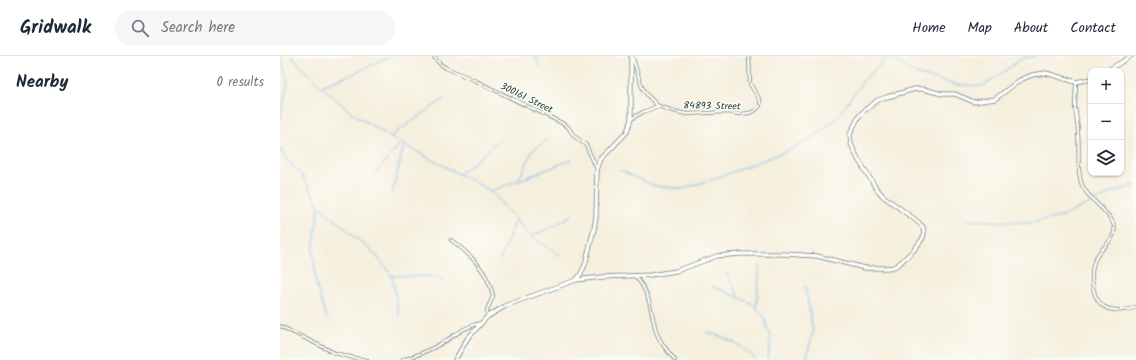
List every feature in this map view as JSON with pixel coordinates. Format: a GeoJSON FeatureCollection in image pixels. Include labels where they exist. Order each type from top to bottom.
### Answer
{"type":"FeatureCollection","features":[{"type":"Feature","properties":{"kind":"street","name":"300161 Street"},"geometry":{"type":"LineString","coordinates":[[433,56],[446,68],[474,80],[568,127],[574,136],[586,145],[597,170]]}},
{"type":"Feature","properties":{"kind":"street"},"geometry":{"type":"LineString","coordinates":[[631,56],[642,87],[653,102],[658,106],[643,112],[632,119]]}},
{"type":"Feature","properties":{"kind":"street"},"geometry":{"type":"LineString","coordinates":[[576,280],[585,265],[594,229],[596,217],[597,170],[601,159],[627,132],[632,119],[631,56]]}},
{"type":"Feature","properties":{"kind":"street","name":"84893 Street"},"geometry":{"type":"LineString","coordinates":[[658,106],[687,114],[727,112],[740,114],[750,113],[756,110],[760,106],[760,100],[750,84],[749,56]]}},
{"type":"Feature","properties":{"kind":"street"},"geometry":{"type":"LineString","coordinates":[[1112,68],[1131,56]]}},
{"type":"Feature","properties":{"kind":"street"},"geometry":{"type":"LineString","coordinates":[[455,360],[467,339],[487,317],[507,305],[576,280],[602,277],[650,275],[676,270],[717,256],[740,254],[817,256],[865,268],[894,267],[914,250],[923,238],[923,227],[883,196],[876,188],[858,159],[851,144],[850,134],[859,116],[865,110],[882,98],[916,89],[923,89],[942,94],[955,94],[974,102],[995,99],[1020,80],[1032,75],[1046,73],[1076,82],[1088,80]]}},
{"type":"Feature","properties":{"kind":"street"},"geometry":{"type":"LineString","coordinates":[[1076,82],[1075,106],[1078,134],[1078,154],[1082,184],[1087,193],[1111,220],[1114,227],[1112,238],[1096,257],[1093,265],[1092,286],[1097,299],[1102,306],[1108,309],[1126,311],[1136,307]]}},
{"type":"Feature","properties":{"kind":"street"},"geometry":{"type":"LineString","coordinates":[[451,240],[471,257],[485,274],[492,296],[486,312],[487,317]]}},
{"type":"Feature","properties":{"kind":"street"},"geometry":{"type":"LineString","coordinates":[[634,276],[640,282],[647,295],[660,339],[674,360]]}},
{"type":"Feature","properties":{"kind":"street"},"geometry":{"type":"LineString","coordinates":[[402,360],[427,351],[464,328],[482,323]]}},
{"type":"Feature","properties":{"kind":"street"},"geometry":{"type":"LineString","coordinates":[[280,326],[335,353],[367,360]]}},
{"type":"Feature","properties":{"kind":"waterway"},"geometry":{"type":"LineString","coordinates":[[280,56],[288,81],[280,120]]}},
{"type":"Feature","properties":{"kind":"waterway"},"geometry":{"type":"LineString","coordinates":[[291,56],[316,82],[352,113],[395,140],[491,191],[531,237],[562,256]]}},
{"type":"Feature","properties":{"kind":"waterway"},"geometry":{"type":"LineString","coordinates":[[536,56],[539,66]]}},
{"type":"Feature","properties":{"kind":"waterway"},"geometry":{"type":"LineString","coordinates":[[886,56],[916,74],[957,85],[983,86],[1023,58],[1036,56]]}},
{"type":"Feature","properties":{"kind":"waterway"},"geometry":{"type":"LineString","coordinates":[[322,86],[389,57]]}},
{"type":"Feature","properties":{"kind":"waterway"},"geometry":{"type":"LineString","coordinates":[[620,170],[654,186],[682,189],[714,179],[792,149],[807,142],[836,119],[862,82],[888,57]]}},
{"type":"Feature","properties":{"kind":"waterway"},"geometry":{"type":"LineString","coordinates":[[390,137],[445,98]]}},
{"type":"Feature","properties":{"kind":"waterway"},"geometry":{"type":"LineString","coordinates":[[459,174],[500,139]]}},
{"type":"Feature","properties":{"kind":"waterway"},"geometry":{"type":"LineString","coordinates":[[519,179],[533,150],[548,140]]}},
{"type":"Feature","properties":{"kind":"waterway"},"geometry":{"type":"LineString","coordinates":[[375,174],[400,144]]}},
{"type":"Feature","properties":{"kind":"waterway"},"geometry":{"type":"LineString","coordinates":[[392,194],[404,146]]}},
{"type":"Feature","properties":{"kind":"waterway"},"geometry":{"type":"LineString","coordinates":[[280,147],[283,155],[303,177],[319,206],[375,254],[392,276],[399,316]]}},
{"type":"Feature","properties":{"kind":"waterway"},"geometry":{"type":"LineString","coordinates":[[491,191],[571,160]]}},
{"type":"Feature","properties":{"kind":"waterway"},"geometry":{"type":"LineString","coordinates":[[967,220],[1029,223],[1061,217],[1113,192],[1136,185]]}},
{"type":"Feature","properties":{"kind":"waterway"},"geometry":{"type":"LineString","coordinates":[[319,207],[313,251],[316,283],[327,320]]}},
{"type":"Feature","properties":{"kind":"waterway"},"geometry":{"type":"LineString","coordinates":[[532,236],[554,226],[572,215]]}},
{"type":"Feature","properties":{"kind":"waterway"},"geometry":{"type":"LineString","coordinates":[[500,260],[516,220]]}},
{"type":"Feature","properties":{"kind":"waterway"},"geometry":{"type":"LineString","coordinates":[[1132,262],[1136,258]]}},
{"type":"Feature","properties":{"kind":"waterway"},"geometry":{"type":"LineString","coordinates":[[756,308],[760,265]]}},
{"type":"Feature","properties":{"kind":"waterway"},"geometry":{"type":"LineString","coordinates":[[726,273],[740,298]]}},
{"type":"Feature","properties":{"kind":"waterway"},"geometry":{"type":"LineString","coordinates":[[393,276],[425,276],[444,279]]}},
{"type":"Feature","properties":{"kind":"waterway"},"geometry":{"type":"LineString","coordinates":[[712,286],[751,303],[763,315],[771,337],[768,360]]}},
{"type":"Feature","properties":{"kind":"waterway"},"geometry":{"type":"LineString","coordinates":[[805,286],[813,331],[806,360]]}},
{"type":"Feature","properties":{"kind":"waterway"},"geometry":{"type":"LineString","coordinates":[[706,332],[734,342],[751,354],[756,360]]}}]}
